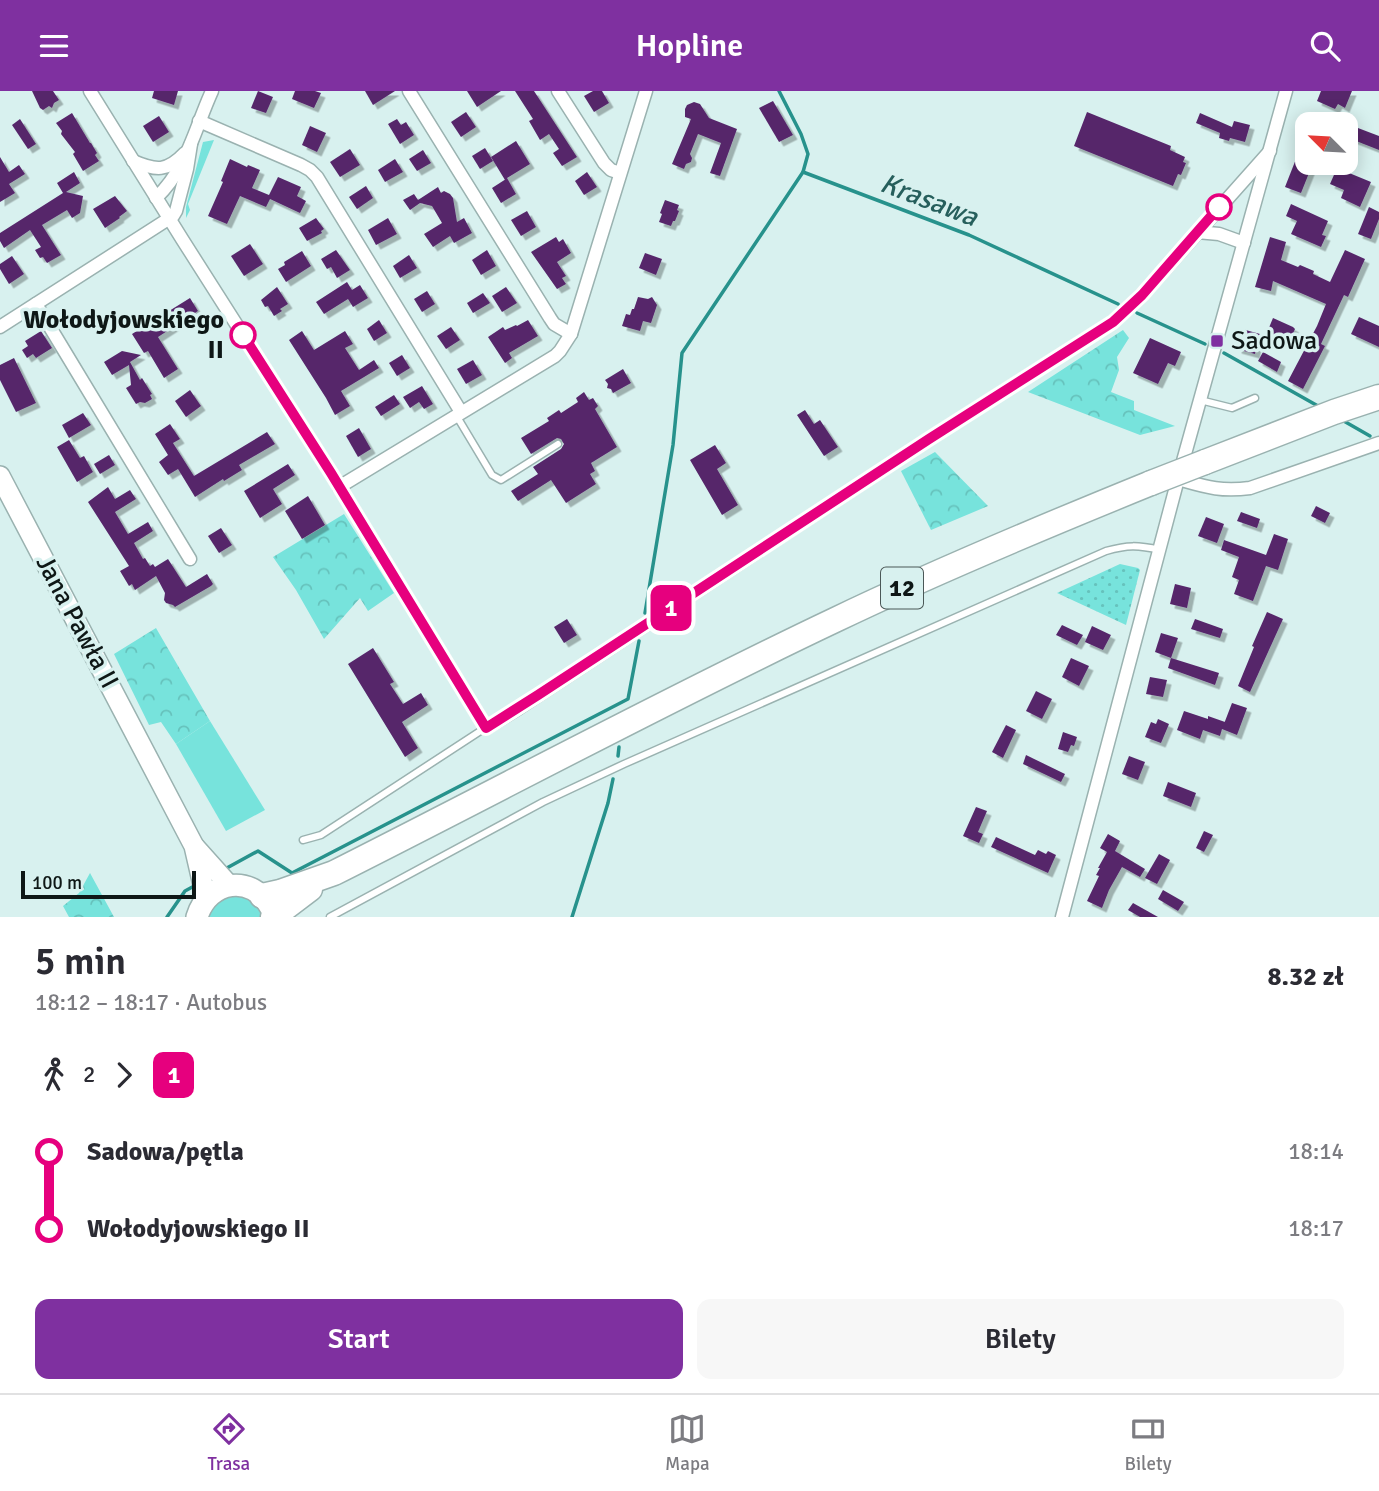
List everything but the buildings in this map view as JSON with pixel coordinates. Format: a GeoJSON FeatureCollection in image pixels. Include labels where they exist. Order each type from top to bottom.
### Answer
{"type":"FeatureCollection","features":[{"type":"Feature","properties":{"kind":"highway","name":"12"},"geometry":{"type":"LineString","coordinates":[[268,906],[280,892],[334,873],[659,706],[834,620],[986,551],[1151,482],[1379,397]]}},
{"type":"Feature","properties":{"kind":"main road","name":"Jana Pawła II"},"geometry":{"type":"LineString","coordinates":[[0,475],[194,846],[211,887]]}},
{"type":"Feature","properties":{"kind":"main road","name":"12"},"geometry":{"type":"LineString","coordinates":[[211,887],[241,885],[253,889],[268,906]]}},
{"type":"Feature","properties":{"kind":"street"},"geometry":{"type":"LineString","coordinates":[[90,91],[339,487],[486,728],[1113,322],[1142,295],[1270,151]]}},
{"type":"Feature","properties":{"kind":"street"},"geometry":{"type":"LineString","coordinates":[[156,198],[173,180],[212,91]]}},
{"type":"Feature","properties":{"kind":"street"},"geometry":{"type":"LineString","coordinates":[[409,91],[550,318],[554,324],[570,334]]}},
{"type":"Feature","properties":{"kind":"street"},"geometry":{"type":"LineString","coordinates":[[558,91],[604,163],[611,170],[620,173]]}},
{"type":"Feature","properties":{"kind":"street"},"geometry":{"type":"LineString","coordinates":[[339,487],[555,356],[564,346],[646,91]]}},
{"type":"Feature","properties":{"kind":"street"},"geometry":{"type":"LineString","coordinates":[[1062,917],[1178,479],[1286,91]]}},
{"type":"Feature","properties":{"kind":"street"},"geometry":{"type":"LineString","coordinates":[[199,121],[301,165],[317,177],[458,414]]}},
{"type":"Feature","properties":{"kind":"street"},"geometry":{"type":"LineString","coordinates":[[133,161],[155,169],[170,166],[185,154],[191,144]]}},
{"type":"Feature","properties":{"kind":"street"},"geometry":{"type":"LineString","coordinates":[[0,327],[169,220],[176,211],[191,144]]}},
{"type":"Feature","properties":{"kind":"street"},"geometry":{"type":"LineString","coordinates":[[1197,232],[1244,243]]}},
{"type":"Feature","properties":{"kind":"street"},"geometry":{"type":"LineString","coordinates":[[36,304],[190,559]]}},
{"type":"Feature","properties":{"kind":"street"},"geometry":{"type":"LineString","coordinates":[[1178,479],[1221,490],[1250,488],[1379,443]]}},
{"type":"Feature","properties":{"kind":"lane"},"geometry":{"type":"LineString","coordinates":[[1200,400],[1232,408],[1255,398]]}},
{"type":"Feature","properties":{"kind":"lane"},"geometry":{"type":"LineString","coordinates":[[458,414],[492,475],[501,480],[558,444]]}},
{"type":"Feature","properties":{"kind":"lane"},"geometry":{"type":"LineString","coordinates":[[330,917],[531,808],[636,758],[1106,551],[1124,546],[1160,550]]}},
{"type":"Feature","properties":{"kind":"lane"},"geometry":{"type":"LineString","coordinates":[[303,840],[321,835],[486,728]]}},
{"type":"Feature","properties":{"kind":"green space"},"geometry":{"type":"Polygon","coordinates":[[[214,140],[188,204],[190,210],[186,218],[186,207],[203,142],[214,140]]]}},
{"type":"Feature","properties":{"kind":"green space"},"geometry":{"type":"Polygon","coordinates":[[[1123,330],[1129,338],[1117,357],[1119,370],[1111,392],[1134,401],[1134,410],[1175,426],[1140,435],[1028,392],[1123,330]]]}},
{"type":"Feature","properties":{"kind":"green space"},"geometry":{"type":"Polygon","coordinates":[[[935,452],[988,506],[931,530],[901,471],[935,452]]]}},
{"type":"Feature","properties":{"kind":"green space"},"geometry":{"type":"Polygon","coordinates":[[[344,514],[394,593],[368,611],[360,598],[324,639],[296,590],[273,557],[344,514]]]}},
{"type":"Feature","properties":{"kind":"green space"},"geometry":{"type":"Polygon","coordinates":[[[1120,564],[1140,570],[1126,625],[1057,593],[1120,564]]]}},
{"type":"Feature","properties":{"kind":"green space"},"geometry":{"type":"Polygon","coordinates":[[[156,628],[210,721],[176,744],[161,722],[149,725],[114,654],[156,628]]]}},
{"type":"Feature","properties":{"kind":"green space"},"geometry":{"type":"Polygon","coordinates":[[[210,721],[265,810],[226,831],[176,744],[210,721]]]}},
{"type":"Feature","properties":{"kind":"green space"},"geometry":{"type":"Polygon","coordinates":[[[90,873],[114,917],[69,917],[63,906],[79,893],[90,873]]]}},
{"type":"Feature","properties":{"kind":"green space"},"geometry":{"type":"Polygon","coordinates":[[[229,893],[249,896],[265,917],[205,917],[206,912],[229,893]]]}},
{"type":"Feature","properties":{"kind":"waterway"},"geometry":{"type":"LineString","coordinates":[[645,613],[673,445],[682,353],[803,172],[808,154],[779,91]]}},
{"type":"Feature","properties":{"kind":"waterway","name":"Krasawa"},"geometry":{"type":"LineString","coordinates":[[803,172],[969,235],[1118,304]]}},
{"type":"Feature","properties":{"kind":"waterway","name":"Krasawa"},"geometry":{"type":"LineString","coordinates":[[1137,313],[1205,344]]}},
{"type":"Feature","properties":{"kind":"waterway","name":"Krasawa"},"geometry":{"type":"LineString","coordinates":[[1224,353],[1318,406]]}},
{"type":"Feature","properties":{"kind":"waterway","name":"Krasawa"},"geometry":{"type":"LineString","coordinates":[[1342,420],[1370,436]]}},
{"type":"Feature","properties":{"kind":"waterway"},"geometry":{"type":"LineString","coordinates":[[225,869],[258,851],[292,873],[628,699],[639,641]]}},
{"type":"Feature","properties":{"kind":"waterway"},"geometry":{"type":"LineString","coordinates":[[618,756],[619,747]]}},
{"type":"Feature","properties":{"kind":"waterway"},"geometry":{"type":"LineString","coordinates":[[572,917],[613,779]]}},
{"type":"Feature","properties":{"kind":"waterway"},"geometry":{"type":"LineString","coordinates":[[167,917],[185,891],[196,885]]}},
{"type":"Feature","properties":{"kind":"bus line","name":"1"},"geometry":{"type":"LineString","coordinates":[[243,335],[331,473],[486,728],[1113,322],[1142,295],[1219,207]]}},
{"type":"Feature","properties":{"kind":"place","name":"Wołodyjowskiego II"},"geometry":{"type":"Point","coordinates":[243,335]}},
{"type":"Feature","properties":{"kind":"place","name":"Sadowa"},"geometry":{"type":"Point","coordinates":[1217,341]}}]}
